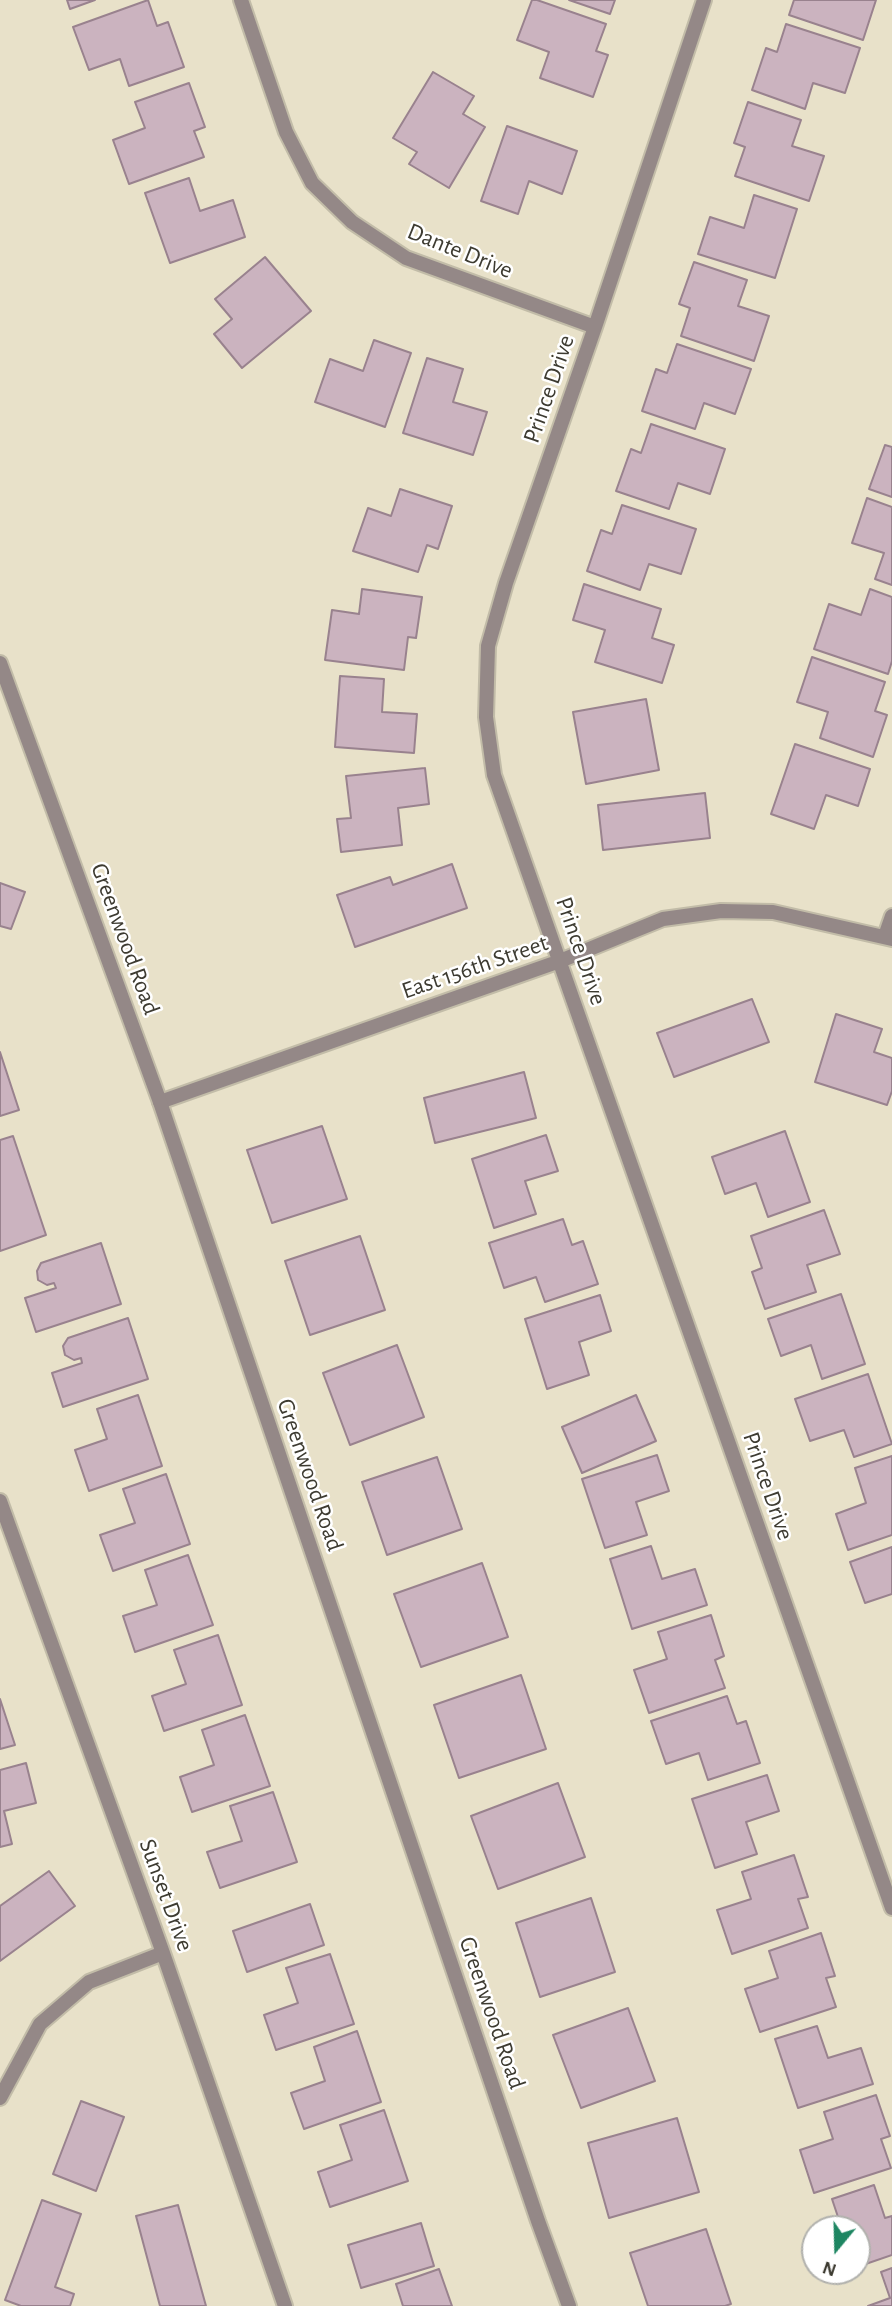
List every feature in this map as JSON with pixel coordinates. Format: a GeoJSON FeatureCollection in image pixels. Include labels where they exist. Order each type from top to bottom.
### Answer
{"type":"FeatureCollection","features":[{"type":"Feature","properties":{"kind":"street","name":"Dante Drive"},"geometry":{"type":"LineString","coordinates":[[241,0],[286,132],[312,183],[352,222],[406,258],[595,327]]}},
{"type":"Feature","properties":{"kind":"street","name":"Prince Drive"},"geometry":{"type":"LineString","coordinates":[[704,0],[506,583],[488,646],[486,717],[495,775],[887,1879],[892,1908]]}},
{"type":"Feature","properties":{"kind":"street","name":"Greenwood Road"},"geometry":{"type":"LineString","coordinates":[[0,663],[160,1102],[569,2306]]}},
{"type":"Feature","properties":{"kind":"street","name":"East 156th Street"},"geometry":{"type":"LineString","coordinates":[[160,1102],[560,961],[663,919],[721,911],[773,912],[888,938]]}},
{"type":"Feature","properties":{"kind":"street"},"geometry":{"type":"LineString","coordinates":[[888,938],[892,916]]}},
{"type":"Feature","properties":{"kind":"street","name":"Sunset Drive"},"geometry":{"type":"LineString","coordinates":[[0,1502],[163,1953],[285,2306]]}},
{"type":"Feature","properties":{"kind":"street"},"geometry":{"type":"LineString","coordinates":[[0,2098],[40,2024],[89,1982],[163,1953]]}},
{"type":"Feature","properties":{"kind":"building"},"geometry":{"type":"Polygon","coordinates":[[[67,0],[95,0],[70,9],[67,0]]]}},
{"type":"Feature","properties":{"kind":"building"},"geometry":{"type":"Polygon","coordinates":[[[148,0],[157,26],[168,22],[184,67],[129,86],[120,59],[89,70],[73,27],[148,0]]]}},
{"type":"Feature","properties":{"kind":"building"},"geometry":{"type":"Polygon","coordinates":[[[532,0],[606,24],[596,51],[608,55],[593,97],[540,78],[549,52],[517,40],[532,0]]]}},
{"type":"Feature","properties":{"kind":"building"},"geometry":{"type":"Polygon","coordinates":[[[569,0],[615,0],[610,14],[569,0]]]}},
{"type":"Feature","properties":{"kind":"building"},"geometry":{"type":"Polygon","coordinates":[[[794,0],[876,0],[863,40],[789,15],[794,0]]]}},
{"type":"Feature","properties":{"kind":"building"},"geometry":{"type":"Polygon","coordinates":[[[786,24],[860,48],[845,93],[813,83],[805,109],[752,90],[766,48],[777,52],[786,24]]]}},
{"type":"Feature","properties":{"kind":"building"},"geometry":{"type":"Polygon","coordinates":[[[433,72],[474,96],[463,114],[485,127],[449,188],[409,164],[417,152],[393,138],[433,72]]]}},
{"type":"Feature","properties":{"kind":"building"},"geometry":{"type":"Polygon","coordinates":[[[189,83],[205,127],[194,131],[204,157],[129,184],[113,140],[145,128],[135,102],[189,83]]]}},
{"type":"Feature","properties":{"kind":"building"},"geometry":{"type":"Polygon","coordinates":[[[748,102],[801,120],[792,146],[824,156],[809,201],[735,176],[745,147],[734,143],[748,102]]]}},
{"type":"Feature","properties":{"kind":"building"},"geometry":{"type":"Polygon","coordinates":[[[507,126],[577,151],[562,194],[529,181],[518,214],[481,201],[507,126]]]}},
{"type":"Feature","properties":{"kind":"building"},"geometry":{"type":"Polygon","coordinates":[[[189,178],[200,211],[233,200],[245,237],[170,263],[145,193],[189,178]]]}},
{"type":"Feature","properties":{"kind":"building"},"geometry":{"type":"Polygon","coordinates":[[[754,195],[797,209],[775,278],[698,254],[710,217],[744,228],[754,195]]]}},
{"type":"Feature","properties":{"kind":"building"},"geometry":{"type":"Polygon","coordinates":[[[265,257],[311,311],[242,368],[214,334],[232,319],[215,299],[265,257]]]}},
{"type":"Feature","properties":{"kind":"building"},"geometry":{"type":"Polygon","coordinates":[[[694,262],[747,280],[738,306],[769,316],[754,361],[681,336],[690,308],[679,304],[694,262]]]}},
{"type":"Feature","properties":{"kind":"building"},"geometry":{"type":"Polygon","coordinates":[[[374,340],[411,353],[385,427],[315,402],[330,359],[363,371],[374,340]]]}},
{"type":"Feature","properties":{"kind":"building"},"geometry":{"type":"Polygon","coordinates":[[[677,344],[751,369],[735,414],[704,403],[695,429],[642,411],[656,369],[667,373],[677,344]]]}},
{"type":"Feature","properties":{"kind":"building"},"geometry":{"type":"Polygon","coordinates":[[[427,358],[463,369],[453,402],[487,412],[473,455],[403,433],[427,358]]]}},
{"type":"Feature","properties":{"kind":"building"},"geometry":{"type":"Polygon","coordinates":[[[651,424],[725,449],[710,494],[678,483],[669,509],[616,491],[631,449],[641,453],[651,424]]]}},
{"type":"Feature","properties":{"kind":"building"},"geometry":{"type":"Polygon","coordinates":[[[885,445],[892,447],[892,497],[869,489],[885,445]]]}},
{"type":"Feature","properties":{"kind":"building"},"geometry":{"type":"Polygon","coordinates":[[[400,489],[452,506],[438,549],[427,545],[418,572],[353,551],[368,508],[391,516],[400,489]]]}},
{"type":"Feature","properties":{"kind":"building"},"geometry":{"type":"Polygon","coordinates":[[[867,498],[892,507],[892,585],[875,579],[884,553],[852,543],[867,498]]]}},
{"type":"Feature","properties":{"kind":"building"},"geometry":{"type":"Polygon","coordinates":[[[622,505],[696,529],[681,574],[649,564],[640,590],[587,571],[601,530],[612,534],[622,505]]]}},
{"type":"Feature","properties":{"kind":"building"},"geometry":{"type":"Polygon","coordinates":[[[584,584],[661,609],[652,638],[674,645],[662,683],[595,662],[605,630],[573,620],[584,584]]]}},
{"type":"Feature","properties":{"kind":"building"},"geometry":{"type":"Polygon","coordinates":[[[362,589],[422,597],[416,638],[408,637],[404,670],[325,660],[332,610],[359,614],[362,589]]]}},
{"type":"Feature","properties":{"kind":"building"},"geometry":{"type":"Polygon","coordinates":[[[870,589],[892,597],[892,661],[888,674],[814,649],[829,604],[861,615],[870,589]]]}},
{"type":"Feature","properties":{"kind":"building"},"geometry":{"type":"Polygon","coordinates":[[[812,657],[885,682],[875,711],[887,715],[873,757],[820,738],[828,712],[797,702],[812,657]]]}},
{"type":"Feature","properties":{"kind":"building"},"geometry":{"type":"Polygon","coordinates":[[[340,676],[384,679],[382,712],[417,714],[414,753],[335,747],[340,676]]]}},
{"type":"Feature","properties":{"kind":"building"},"geometry":{"type":"Polygon","coordinates":[[[646,699],[659,770],[586,784],[573,712],[646,699]]]}},
{"type":"Feature","properties":{"kind":"building"},"geometry":{"type":"Polygon","coordinates":[[[795,744],[870,769],[858,806],[826,795],[814,829],[771,814],[795,744]]]}},
{"type":"Feature","properties":{"kind":"building"},"geometry":{"type":"Polygon","coordinates":[[[425,768],[429,804],[398,808],[402,845],[341,852],[337,819],[351,818],[346,776],[425,768]]]}},
{"type":"Feature","properties":{"kind":"building"},"geometry":{"type":"Polygon","coordinates":[[[705,793],[710,838],[603,850],[598,805],[705,793]]]}},
{"type":"Feature","properties":{"kind":"building"},"geometry":{"type":"Polygon","coordinates":[[[452,864],[467,908],[355,947],[337,895],[390,877],[393,885],[452,864]]]}},
{"type":"Feature","properties":{"kind":"building"},"geometry":{"type":"Polygon","coordinates":[[[0,883],[25,892],[11,929],[0,926],[0,883]]]}},
{"type":"Feature","properties":{"kind":"building"},"geometry":{"type":"Polygon","coordinates":[[[752,999],[769,1042],[674,1077],[657,1033],[752,999]]]}},
{"type":"Feature","properties":{"kind":"building"},"geometry":{"type":"Polygon","coordinates":[[[836,1014],[882,1029],[874,1052],[892,1058],[892,1091],[887,1105],[815,1082],[836,1014]]]}},
{"type":"Feature","properties":{"kind":"building"},"geometry":{"type":"Polygon","coordinates":[[[0,1052],[19,1110],[0,1116],[0,1052]]]}},
{"type":"Feature","properties":{"kind":"building"},"geometry":{"type":"Polygon","coordinates":[[[524,1072],[536,1118],[435,1143],[424,1098],[524,1072]]]}},
{"type":"Feature","properties":{"kind":"building"},"geometry":{"type":"Polygon","coordinates":[[[322,1126],[347,1199],[272,1223],[247,1150],[322,1126]]]}},
{"type":"Feature","properties":{"kind":"building"},"geometry":{"type":"Polygon","coordinates":[[[785,1131],[810,1202],[768,1217],[756,1183],[725,1194],[712,1157],[785,1131]]]}},
{"type":"Feature","properties":{"kind":"building"},"geometry":{"type":"Polygon","coordinates":[[[546,1135],[558,1171],[525,1181],[536,1214],[494,1228],[472,1159],[546,1135]]]}},
{"type":"Feature","properties":{"kind":"building"},"geometry":{"type":"Polygon","coordinates":[[[13,1136],[46,1235],[0,1251],[0,1140],[13,1136]]]}},
{"type":"Feature","properties":{"kind":"building"},"geometry":{"type":"Polygon","coordinates":[[[824,1210],[840,1254],[807,1265],[816,1292],[765,1309],[752,1272],[762,1268],[751,1236],[824,1210]]]}},
{"type":"Feature","properties":{"kind":"building"},"geometry":{"type":"Polygon","coordinates":[[[563,1219],[572,1245],[583,1241],[598,1284],[545,1302],[536,1277],[504,1288],[489,1243],[563,1219]]]}},
{"type":"Feature","properties":{"kind":"building"},"geometry":{"type":"Polygon","coordinates":[[[360,1236],[385,1310],[310,1335],[285,1261],[360,1236]]]}},
{"type":"Feature","properties":{"kind":"building"},"geometry":{"type":"Polygon","coordinates":[[[101,1243],[121,1304],[36,1332],[25,1298],[56,1288],[54,1283],[47,1285],[38,1280],[37,1271],[41,1263],[101,1243]]]}},
{"type":"Feature","properties":{"kind":"building"},"geometry":{"type":"Polygon","coordinates":[[[841,1294],[865,1364],[822,1379],[811,1345],[781,1356],[768,1319],[841,1294]]]}},
{"type":"Feature","properties":{"kind":"building"},"geometry":{"type":"Polygon","coordinates":[[[600,1295],[611,1331],[579,1342],[589,1375],[547,1389],[525,1319],[600,1295]]]}},
{"type":"Feature","properties":{"kind":"building"},"geometry":{"type":"Polygon","coordinates":[[[128,1318],[148,1379],[63,1407],[52,1373],[82,1363],[81,1358],[74,1360],[65,1355],[63,1346],[68,1338],[128,1318]]]}},
{"type":"Feature","properties":{"kind":"building"},"geometry":{"type":"Polygon","coordinates":[[[397,1345],[424,1417],[350,1445],[323,1373],[397,1345]]]}},
{"type":"Feature","properties":{"kind":"building"},"geometry":{"type":"Polygon","coordinates":[[[868,1374],[892,1444],[854,1457],[844,1430],[810,1441],[795,1399],[868,1374]]]}},
{"type":"Feature","properties":{"kind":"building"},"geometry":{"type":"Polygon","coordinates":[[[138,1395],[162,1466],[89,1491],[75,1450],[107,1439],[97,1409],[138,1395]]]}},
{"type":"Feature","properties":{"kind":"building"},"geometry":{"type":"Polygon","coordinates":[[[636,1395],[656,1441],[582,1473],[562,1427],[636,1395]]]}},
{"type":"Feature","properties":{"kind":"building"},"geometry":{"type":"Polygon","coordinates":[[[657,1455],[669,1491],[636,1502],[647,1535],[605,1548],[582,1479],[657,1455]]]}},
{"type":"Feature","properties":{"kind":"building"},"geometry":{"type":"Polygon","coordinates":[[[892,1456],[892,1535],[848,1550],[836,1514],[866,1503],[855,1468],[892,1456]]]}},
{"type":"Feature","properties":{"kind":"building"},"geometry":{"type":"Polygon","coordinates":[[[437,1457],[462,1529],[387,1555],[362,1482],[437,1457]]]}},
{"type":"Feature","properties":{"kind":"building"},"geometry":{"type":"Polygon","coordinates":[[[166,1474],[190,1544],[113,1571],[100,1535],[135,1523],[123,1489],[166,1474]]]}},
{"type":"Feature","properties":{"kind":"building"},"geometry":{"type":"Polygon","coordinates":[[[651,1546],[662,1579],[695,1569],[707,1605],[632,1629],[610,1559],[651,1546]]]}},
{"type":"Feature","properties":{"kind":"building"},"geometry":{"type":"Polygon","coordinates":[[[892,1547],[892,1594],[865,1603],[850,1562],[892,1547]]]}},
{"type":"Feature","properties":{"kind":"building"},"geometry":{"type":"Polygon","coordinates":[[[188,1555],[213,1625],[135,1652],[123,1616],[157,1605],[145,1570],[188,1555]]]}},
{"type":"Feature","properties":{"kind":"building"},"geometry":{"type":"Polygon","coordinates":[[[482,1563],[508,1637],[421,1667],[394,1594],[482,1563]]]}},
{"type":"Feature","properties":{"kind":"building"},"geometry":{"type":"Polygon","coordinates":[[[711,1615],[724,1656],[715,1660],[725,1688],[649,1713],[634,1670],[667,1659],[658,1632],[711,1615]]]}},
{"type":"Feature","properties":{"kind":"building"},"geometry":{"type":"Polygon","coordinates":[[[218,1635],[242,1705],[164,1731],[152,1696],[186,1684],[174,1650],[218,1635]]]}},
{"type":"Feature","properties":{"kind":"building"},"geometry":{"type":"Polygon","coordinates":[[[521,1675],[546,1749],[459,1778],[434,1705],[521,1675]]]}},
{"type":"Feature","properties":{"kind":"building"},"geometry":{"type":"Polygon","coordinates":[[[727,1696],[737,1724],[746,1721],[760,1763],[708,1780],[699,1753],[666,1764],[651,1721],[727,1696]]]}},
{"type":"Feature","properties":{"kind":"building"},"geometry":{"type":"Polygon","coordinates":[[[0,1699],[15,1745],[0,1749],[0,1699]]]}},
{"type":"Feature","properties":{"kind":"building"},"geometry":{"type":"Polygon","coordinates":[[[245,1715],[270,1786],[192,1812],[180,1777],[214,1765],[202,1730],[245,1715]]]}},
{"type":"Feature","properties":{"kind":"building"},"geometry":{"type":"Polygon","coordinates":[[[26,1763],[36,1803],[4,1811],[12,1844],[0,1847],[0,1770],[26,1763]]]}},
{"type":"Feature","properties":{"kind":"building"},"geometry":{"type":"Polygon","coordinates":[[[767,1775],[779,1811],[746,1822],[757,1854],[715,1868],[692,1799],[767,1775]]]}},
{"type":"Feature","properties":{"kind":"building"},"geometry":{"type":"Polygon","coordinates":[[[558,1783],[585,1857],[498,1889],[471,1816],[558,1783]]]}},
{"type":"Feature","properties":{"kind":"building"},"geometry":{"type":"Polygon","coordinates":[[[273,1792],[297,1862],[220,1888],[207,1852],[242,1841],[230,1806],[273,1792]]]}},
{"type":"Feature","properties":{"kind":"building"},"geometry":{"type":"Polygon","coordinates":[[[794,1855],[808,1897],[798,1899],[808,1928],[732,1954],[717,1910],[751,1899],[742,1872],[794,1855]]]}},
{"type":"Feature","properties":{"kind":"building"},"geometry":{"type":"Polygon","coordinates":[[[49,1871],[75,1906],[0,1961],[0,1906],[49,1871]]]}},
{"type":"Feature","properties":{"kind":"building"},"geometry":{"type":"Polygon","coordinates":[[[591,1898],[615,1972],[540,1997],[516,1923],[591,1898]]]}},
{"type":"Feature","properties":{"kind":"building"},"geometry":{"type":"Polygon","coordinates":[[[310,1904],[324,1945],[247,1972],[233,1931],[310,1904]]]}},
{"type":"Feature","properties":{"kind":"building"},"geometry":{"type":"Polygon","coordinates":[[[821,1933],[835,1976],[826,1978],[836,2007],[760,2032],[745,1989],[778,1978],[769,1951],[821,1933]]]}},
{"type":"Feature","properties":{"kind":"building"},"geometry":{"type":"Polygon","coordinates":[[[330,1954],[354,2024],[276,2050],[264,2015],[298,2003],[286,1968],[330,1954]]]}},
{"type":"Feature","properties":{"kind":"building"},"geometry":{"type":"Polygon","coordinates":[[[628,2008],[655,2081],[581,2108],[553,2035],[628,2008]]]}},
{"type":"Feature","properties":{"kind":"building"},"geometry":{"type":"Polygon","coordinates":[[[817,2026],[828,2058],[861,2048],[873,2084],[798,2108],[775,2039],[817,2026]]]}},
{"type":"Feature","properties":{"kind":"building"},"geometry":{"type":"Polygon","coordinates":[[[357,2031],[381,2102],[304,2129],[291,2093],[325,2081],[314,2047],[357,2031]]]}},
{"type":"Feature","properties":{"kind":"building"},"geometry":{"type":"Polygon","coordinates":[[[876,2095],[890,2136],[881,2139],[891,2168],[814,2193],[800,2150],[833,2139],[824,2112],[876,2095]]]}},
{"type":"Feature","properties":{"kind":"building"},"geometry":{"type":"Polygon","coordinates":[[[81,2101],[124,2117],[96,2191],[53,2174],[81,2101]]]}},
{"type":"Feature","properties":{"kind":"building"},"geometry":{"type":"Polygon","coordinates":[[[384,2110],[408,2181],[330,2207],[318,2172],[352,2160],[340,2125],[384,2110]]]}},
{"type":"Feature","properties":{"kind":"building"},"geometry":{"type":"Polygon","coordinates":[[[677,2118],[699,2192],[609,2218],[588,2143],[677,2118]]]}},
{"type":"Feature","properties":{"kind":"building"},"geometry":{"type":"Polygon","coordinates":[[[874,2185],[885,2218],[892,2216],[892,2255],[871,2262],[871,2215],[837,2215],[832,2199],[874,2185]]]}},
{"type":"Feature","properties":{"kind":"building"},"geometry":{"type":"Polygon","coordinates":[[[42,2200],[81,2214],[55,2287],[74,2294],[70,2306],[21,2306],[5,2300],[42,2200]]]}},
{"type":"Feature","properties":{"kind":"building"},"geometry":{"type":"Polygon","coordinates":[[[178,2205],[206,2306],[160,2306],[136,2216],[178,2205]]]}},
{"type":"Feature","properties":{"kind":"building"},"geometry":{"type":"Polygon","coordinates":[[[421,2223],[434,2266],[361,2288],[348,2245],[421,2223]]]}},
{"type":"Feature","properties":{"kind":"building"},"geometry":{"type":"Polygon","coordinates":[[[706,2229],[731,2304],[648,2306],[630,2253],[706,2229]]]}},
{"type":"Feature","properties":{"kind":"building"},"geometry":{"type":"Polygon","coordinates":[[[892,2268],[892,2306],[868,2306],[890,2298],[881,2272],[892,2268]]]}},
{"type":"Feature","properties":{"kind":"building"},"geometry":{"type":"Polygon","coordinates":[[[439,2269],[452,2306],[403,2306],[396,2284],[439,2269]]]}}]}
